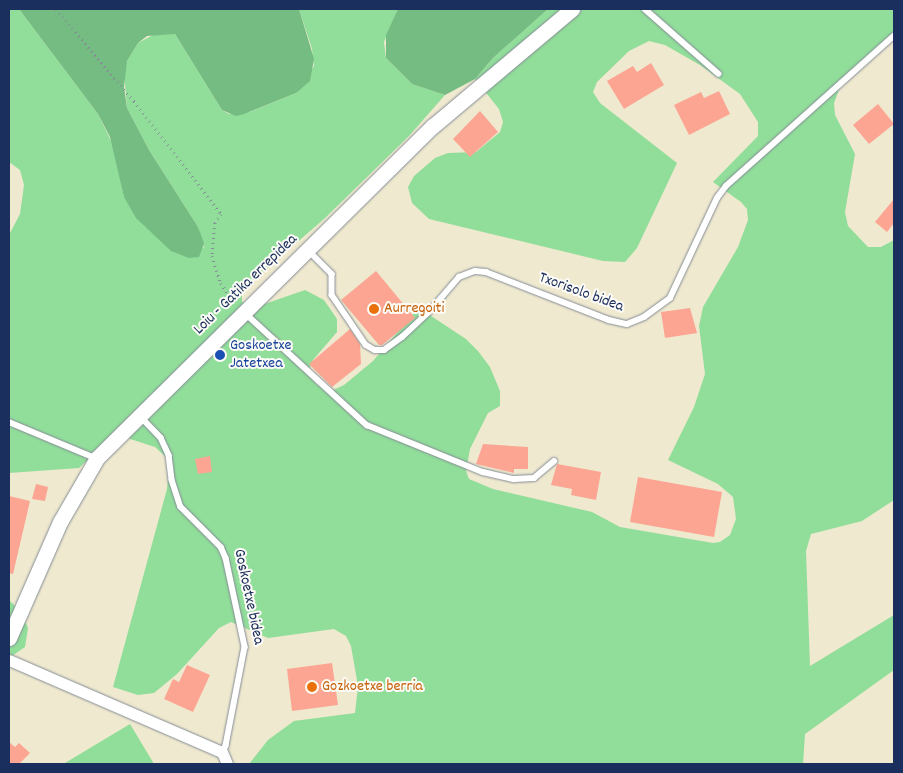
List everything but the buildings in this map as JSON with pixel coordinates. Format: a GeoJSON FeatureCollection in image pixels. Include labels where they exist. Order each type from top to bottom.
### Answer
{"type":"FeatureCollection","features":[{"type":"Feature","properties":{"kind":"street","name":"Loiu - Gatika errepidea"},"geometry":{"type":"LineString","coordinates":[[9,638],[60,522],[97,458],[433,126],[572,9]]}},
{"type":"Feature","properties":{"kind":"street"},"geometry":{"type":"LineString","coordinates":[[9,660],[222,752],[227,764]]}},
{"type":"Feature","properties":{"kind":"lane"},"geometry":{"type":"LineString","coordinates":[[645,9],[719,74]]}},
{"type":"Feature","properties":{"kind":"lane","name":"Txorisolo bidea"},"geometry":{"type":"LineString","coordinates":[[307,249],[332,274],[332,295],[366,345],[375,350],[384,350],[402,337],[429,312],[459,277],[475,271],[486,272],[609,320],[626,324],[644,318],[670,298],[717,198],[726,186],[894,36]]}},
{"type":"Feature","properties":{"kind":"lane"},"geometry":{"type":"LineString","coordinates":[[244,312],[367,425],[483,472],[514,479],[534,478],[554,461]]}},
{"type":"Feature","properties":{"kind":"lane","name":"Goskoetxe bidea"},"geometry":{"type":"LineString","coordinates":[[139,415],[161,438],[169,455],[172,480],[181,507],[221,547],[226,558],[245,647],[226,746],[222,752]]}},
{"type":"Feature","properties":{"kind":"lane"},"geometry":{"type":"LineString","coordinates":[[9,422],[97,458]]}},
{"type":"Feature","properties":{"kind":"path"},"geometry":{"type":"LineString","coordinates":[[56,9],[134,101],[221,214],[215,223],[212,256],[221,283],[235,304],[244,312]]}},
{"type":"Feature","properties":{"kind":"green space"},"geometry":{"type":"Polygon","coordinates":[[[9,9],[19,9],[98,114],[113,145],[124,197],[204,248],[198,227],[149,150],[127,108],[124,73],[127,61],[138,43],[155,34],[175,34],[222,110],[229,114],[250,112],[296,93],[314,66],[312,49],[299,9],[398,9],[384,42],[386,58],[412,84],[445,95],[409,136],[324,219],[250,283],[242,292],[242,302],[256,307],[305,290],[324,300],[337,319],[337,332],[313,360],[309,370],[316,384],[329,392],[344,385],[373,361],[417,309],[425,312],[466,339],[478,351],[490,367],[500,391],[500,406],[488,413],[470,449],[466,471],[469,479],[493,489],[592,512],[620,527],[713,543],[720,542],[730,535],[736,519],[733,497],[718,484],[668,460],[694,407],[705,374],[699,326],[703,307],[738,247],[748,220],[747,209],[741,202],[713,182],[758,136],[758,122],[740,94],[700,65],[665,45],[649,41],[629,51],[597,82],[593,92],[600,103],[677,163],[637,248],[625,262],[603,261],[429,219],[412,203],[408,187],[414,176],[435,158],[448,153],[476,152],[500,132],[503,122],[499,109],[475,79],[493,58],[548,9],[894,9],[894,39],[840,87],[834,103],[835,115],[855,154],[845,212],[848,226],[868,247],[881,247],[894,240],[894,500],[862,521],[811,534],[806,551],[810,666],[894,615],[894,670],[805,734],[803,764],[249,764],[268,740],[294,721],[355,713],[358,686],[351,646],[346,636],[334,629],[268,638],[231,622],[219,628],[177,674],[154,693],[138,695],[113,687],[167,489],[169,467],[166,457],[155,447],[124,437],[97,451],[79,468],[9,473],[9,235],[20,214],[24,185],[20,170],[9,162],[9,9]]]}},
{"type":"Feature","properties":{"kind":"green space"},"geometry":{"type":"Polygon","coordinates":[[[19,9],[299,9],[314,59],[310,81],[296,93],[244,114],[236,116],[222,110],[175,34],[147,36],[138,43],[127,61],[124,87],[127,108],[149,150],[198,227],[204,243],[199,257],[189,258],[171,251],[136,218],[124,197],[110,137],[98,114],[19,9]]]}},
{"type":"Feature","properties":{"kind":"green space"},"geometry":{"type":"Polygon","coordinates":[[[398,9],[548,9],[493,58],[475,79],[445,95],[412,84],[386,58],[386,35],[398,9]]]}},
{"type":"Feature","properties":{"kind":"green space"},"geometry":{"type":"Polygon","coordinates":[[[9,600],[21,612],[28,628],[25,647],[9,658],[9,600]]]}},
{"type":"Feature","properties":{"kind":"green space"},"geometry":{"type":"Polygon","coordinates":[[[130,724],[154,764],[65,764],[65,763],[130,724]]]}},
{"type":"Feature","properties":{"kind":"place","name":"Aurregoiti"},"geometry":{"type":"Point","coordinates":[374,309]}},
{"type":"Feature","properties":{"kind":"place","name":"Goskoetxe Jatetxea"},"geometry":{"type":"Point","coordinates":[220,355]}},
{"type":"Feature","properties":{"kind":"place","name":"Gozkoetxe berria"},"geometry":{"type":"Point","coordinates":[312,687]}}]}
